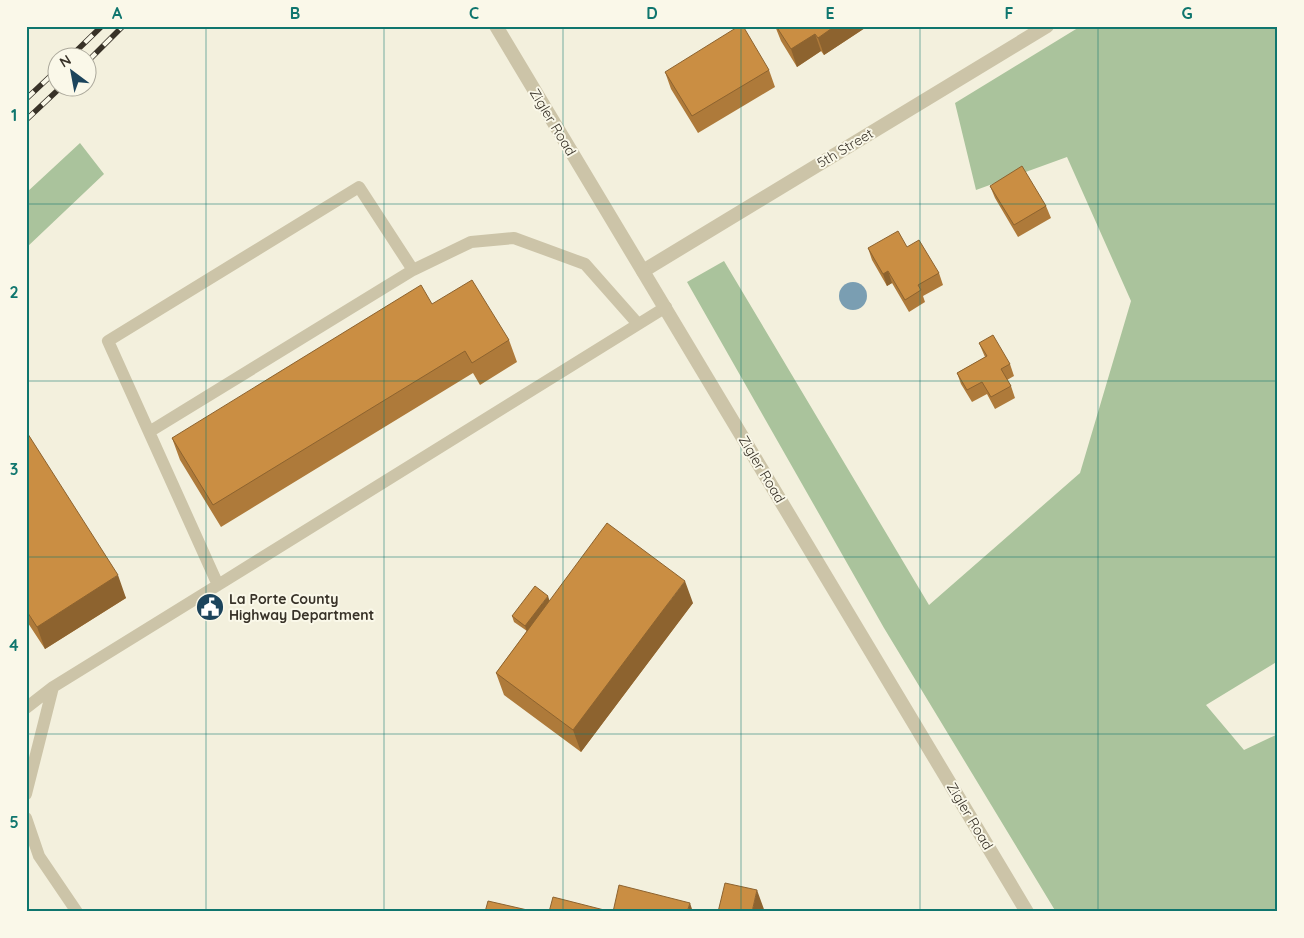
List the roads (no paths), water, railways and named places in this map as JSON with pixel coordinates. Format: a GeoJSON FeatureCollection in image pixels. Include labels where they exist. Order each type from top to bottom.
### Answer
{"type":"FeatureCollection","features":[{"type":"Feature","properties":{"kind":"street","name":"Zigler Road"},"geometry":{"type":"LineString","coordinates":[[496,26],[1027,912]]}},
{"type":"Feature","properties":{"kind":"street","name":"5th Street"},"geometry":{"type":"LineString","coordinates":[[643,271],[1047,26]]}},
{"type":"Feature","properties":{"kind":"lane"},"geometry":{"type":"LineString","coordinates":[[218,585],[108,341],[359,187],[413,270]]}},
{"type":"Feature","properties":{"kind":"lane"},"geometry":{"type":"LineString","coordinates":[[149,432],[413,270],[471,242],[514,238],[585,264],[638,324]]}},
{"type":"Feature","properties":{"kind":"lane"},"geometry":{"type":"LineString","coordinates":[[26,708],[53,687],[666,307]]}},
{"type":"Feature","properties":{"kind":"lane"},"geometry":{"type":"LineString","coordinates":[[26,698],[53,687]]}},
{"type":"Feature","properties":{"kind":"lane"},"geometry":{"type":"LineString","coordinates":[[26,794],[53,687]]}},
{"type":"Feature","properties":{"kind":"lane"},"geometry":{"type":"LineString","coordinates":[[26,818],[39,856],[77,912]]}},
{"type":"Feature","properties":{"kind":"water"},"geometry":{"type":"Polygon","coordinates":[[[853,282],[863,286],[867,296],[863,306],[853,310],[843,306],[839,296],[843,286],[853,282]]]}},
{"type":"Feature","properties":{"kind":"railway"},"geometry":{"type":"LineString","coordinates":[[79,48],[102,26]]}},
{"type":"Feature","properties":{"kind":"railway"},"geometry":{"type":"LineString","coordinates":[[98,51],[123,26]]}},
{"type":"Feature","properties":{"kind":"railway"},"geometry":{"type":"LineString","coordinates":[[26,99],[48,78]]}},
{"type":"Feature","properties":{"kind":"railway"},"geometry":{"type":"LineString","coordinates":[[26,120],[49,98]]}},
{"type":"Feature","properties":{"kind":"place","name":"La Porte County Highway Department"},"geometry":{"type":"Point","coordinates":[210,607]}}]}
